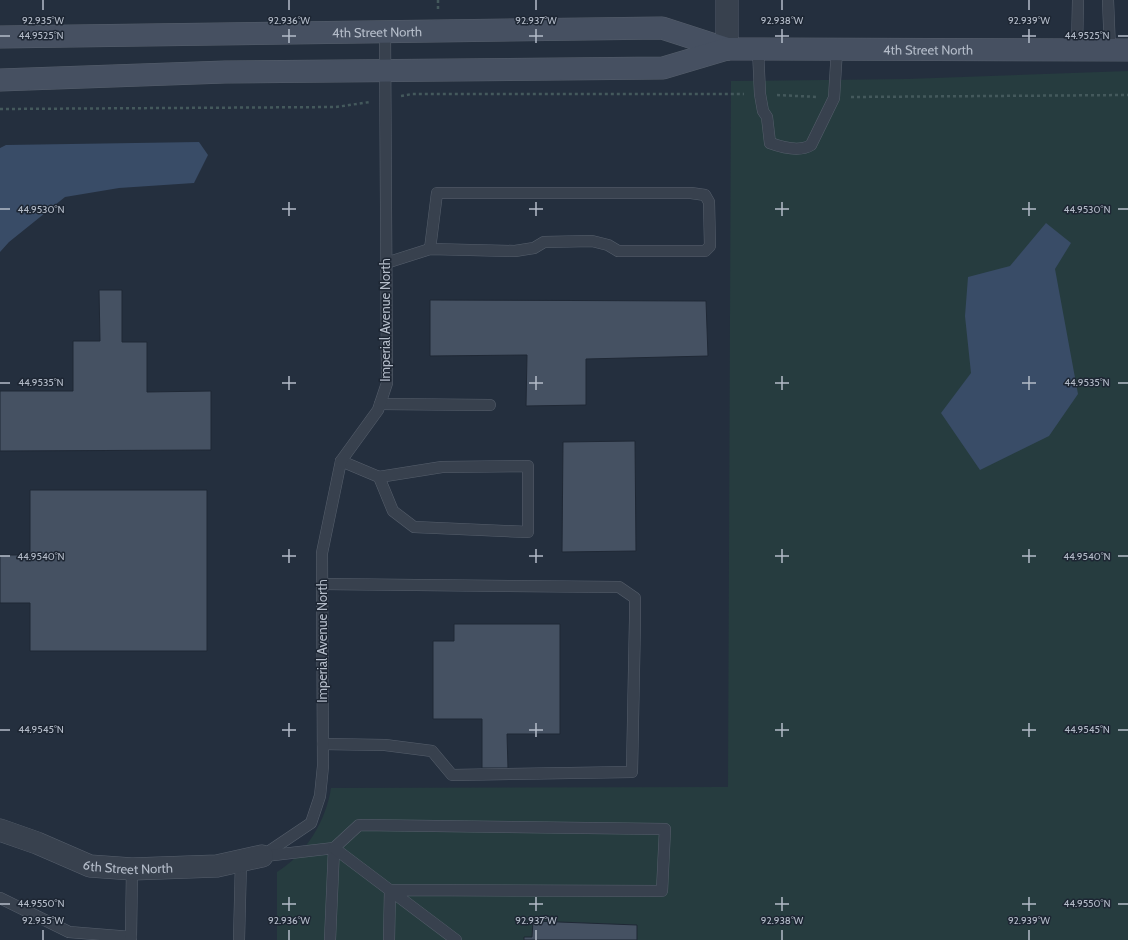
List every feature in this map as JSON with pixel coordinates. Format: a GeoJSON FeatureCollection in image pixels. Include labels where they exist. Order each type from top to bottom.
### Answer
{"type":"FeatureCollection","features":[{"type":"Feature","properties":{"kind":"street"},"geometry":{"type":"LineString","coordinates":[[727,0],[727,49]]}},
{"type":"Feature","properties":{"kind":"street","name":"4th Street North"},"geometry":{"type":"LineString","coordinates":[[0,37],[385,30],[662,28],[727,49]]}},
{"type":"Feature","properties":{"kind":"street","name":"4th Street North"},"geometry":{"type":"LineString","coordinates":[[0,80],[225,72],[663,68],[727,49],[1119,50]]}},
{"type":"Feature","properties":{"kind":"street","name":"6th Street North"},"geometry":{"type":"LineString","coordinates":[[0,830],[90,866],[132,870],[216,866],[262,856]]}},
{"type":"Feature","properties":{"kind":"lane"},"geometry":{"type":"LineString","coordinates":[[1077,49],[1078,0]]}},
{"type":"Feature","properties":{"kind":"lane"},"geometry":{"type":"LineString","coordinates":[[1108,0],[1119,50]]}},
{"type":"Feature","properties":{"kind":"lane","name":"Imperial Avenue North"},"geometry":{"type":"LineString","coordinates":[[262,856],[311,823],[320,796],[323,766],[322,553],[342,461],[378,410],[387,382],[385,30]]}},
{"type":"Feature","properties":{"kind":"lane"},"geometry":{"type":"LineString","coordinates":[[758,49],[762,106],[767,117],[770,143],[780,146],[806,149],[811,145],[834,98],[837,49]]}},
{"type":"Feature","properties":{"kind":"lane"},"geometry":{"type":"LineString","coordinates":[[386,263],[430,249],[521,251],[534,248],[544,242],[592,240],[608,245],[618,251],[705,251],[710,246],[709,202],[705,195],[691,193],[437,193],[430,249]]}},
{"type":"Feature","properties":{"kind":"lane"},"geometry":{"type":"LineString","coordinates":[[380,404],[490,405]]}},
{"type":"Feature","properties":{"kind":"lane"},"geometry":{"type":"LineString","coordinates":[[342,461],[379,477],[442,466],[528,466],[528,532],[414,527],[394,511],[379,477]]}},
{"type":"Feature","properties":{"kind":"lane"},"geometry":{"type":"LineString","coordinates":[[322,584],[619,587],[635,598],[636,619],[632,772],[452,775],[432,752],[385,745],[323,744]]}},
{"type":"Feature","properties":{"kind":"lane"},"geometry":{"type":"LineString","coordinates":[[262,856],[334,848],[359,825],[665,829],[662,891],[390,890]]}},
{"type":"Feature","properties":{"kind":"lane"},"geometry":{"type":"LineString","coordinates":[[334,848],[456,940]]}},
{"type":"Feature","properties":{"kind":"lane"},"geometry":{"type":"LineString","coordinates":[[330,940],[334,848]]}},
{"type":"Feature","properties":{"kind":"lane"},"geometry":{"type":"LineString","coordinates":[[239,940],[241,861]]}},
{"type":"Feature","properties":{"kind":"lane"},"geometry":{"type":"LineString","coordinates":[[0,898],[69,932],[131,938],[132,870]]}},
{"type":"Feature","properties":{"kind":"lane"},"geometry":{"type":"LineString","coordinates":[[389,940],[390,890]]}},
{"type":"Feature","properties":{"kind":"path"},"geometry":{"type":"LineString","coordinates":[[438,0],[438,15]]}},
{"type":"Feature","properties":{"kind":"path"},"geometry":{"type":"LineString","coordinates":[[0,109],[336,107],[352,105]]}},
{"type":"Feature","properties":{"kind":"green space"},"geometry":{"type":"Polygon","coordinates":[[[1128,71],[1128,940],[277,940],[277,872],[297,856],[313,836],[325,813],[331,788],[728,787],[731,81],[907,79],[1128,71]]]}},
{"type":"Feature","properties":{"kind":"water"},"geometry":{"type":"Polygon","coordinates":[[[199,142],[208,155],[194,183],[119,188],[65,197],[9,242],[0,252],[0,148],[6,145],[199,142]]]}},
{"type":"Feature","properties":{"kind":"water"},"geometry":{"type":"Polygon","coordinates":[[[1046,223],[1071,243],[1055,269],[1078,394],[1049,436],[980,470],[941,413],[971,373],[965,316],[968,277],[1010,266],[1046,223]]]}},
{"type":"Feature","properties":{"kind":"building"},"geometry":{"type":"Polygon","coordinates":[[[99,290],[122,290],[122,342],[147,342],[147,392],[211,391],[211,450],[0,451],[0,391],[73,391],[73,341],[100,341],[99,290]]]}},
{"type":"Feature","properties":{"kind":"building"},"geometry":{"type":"Polygon","coordinates":[[[430,300],[706,301],[708,356],[586,359],[586,405],[526,406],[527,355],[430,356],[430,300]]]}},
{"type":"Feature","properties":{"kind":"building"},"geometry":{"type":"Polygon","coordinates":[[[635,441],[636,551],[562,552],[563,442],[635,441]]]}},
{"type":"Feature","properties":{"kind":"building"},"geometry":{"type":"Polygon","coordinates":[[[30,490],[207,490],[207,651],[30,651],[30,603],[0,603],[0,555],[30,555],[30,490]]]}},
{"type":"Feature","properties":{"kind":"building"},"geometry":{"type":"Polygon","coordinates":[[[454,624],[560,624],[560,734],[507,734],[508,768],[482,768],[482,719],[433,719],[433,641],[454,641],[454,624]]]}},
{"type":"Feature","properties":{"kind":"building"},"geometry":{"type":"Polygon","coordinates":[[[533,921],[637,925],[637,940],[524,940],[524,937],[532,937],[533,921]]]}}]}
